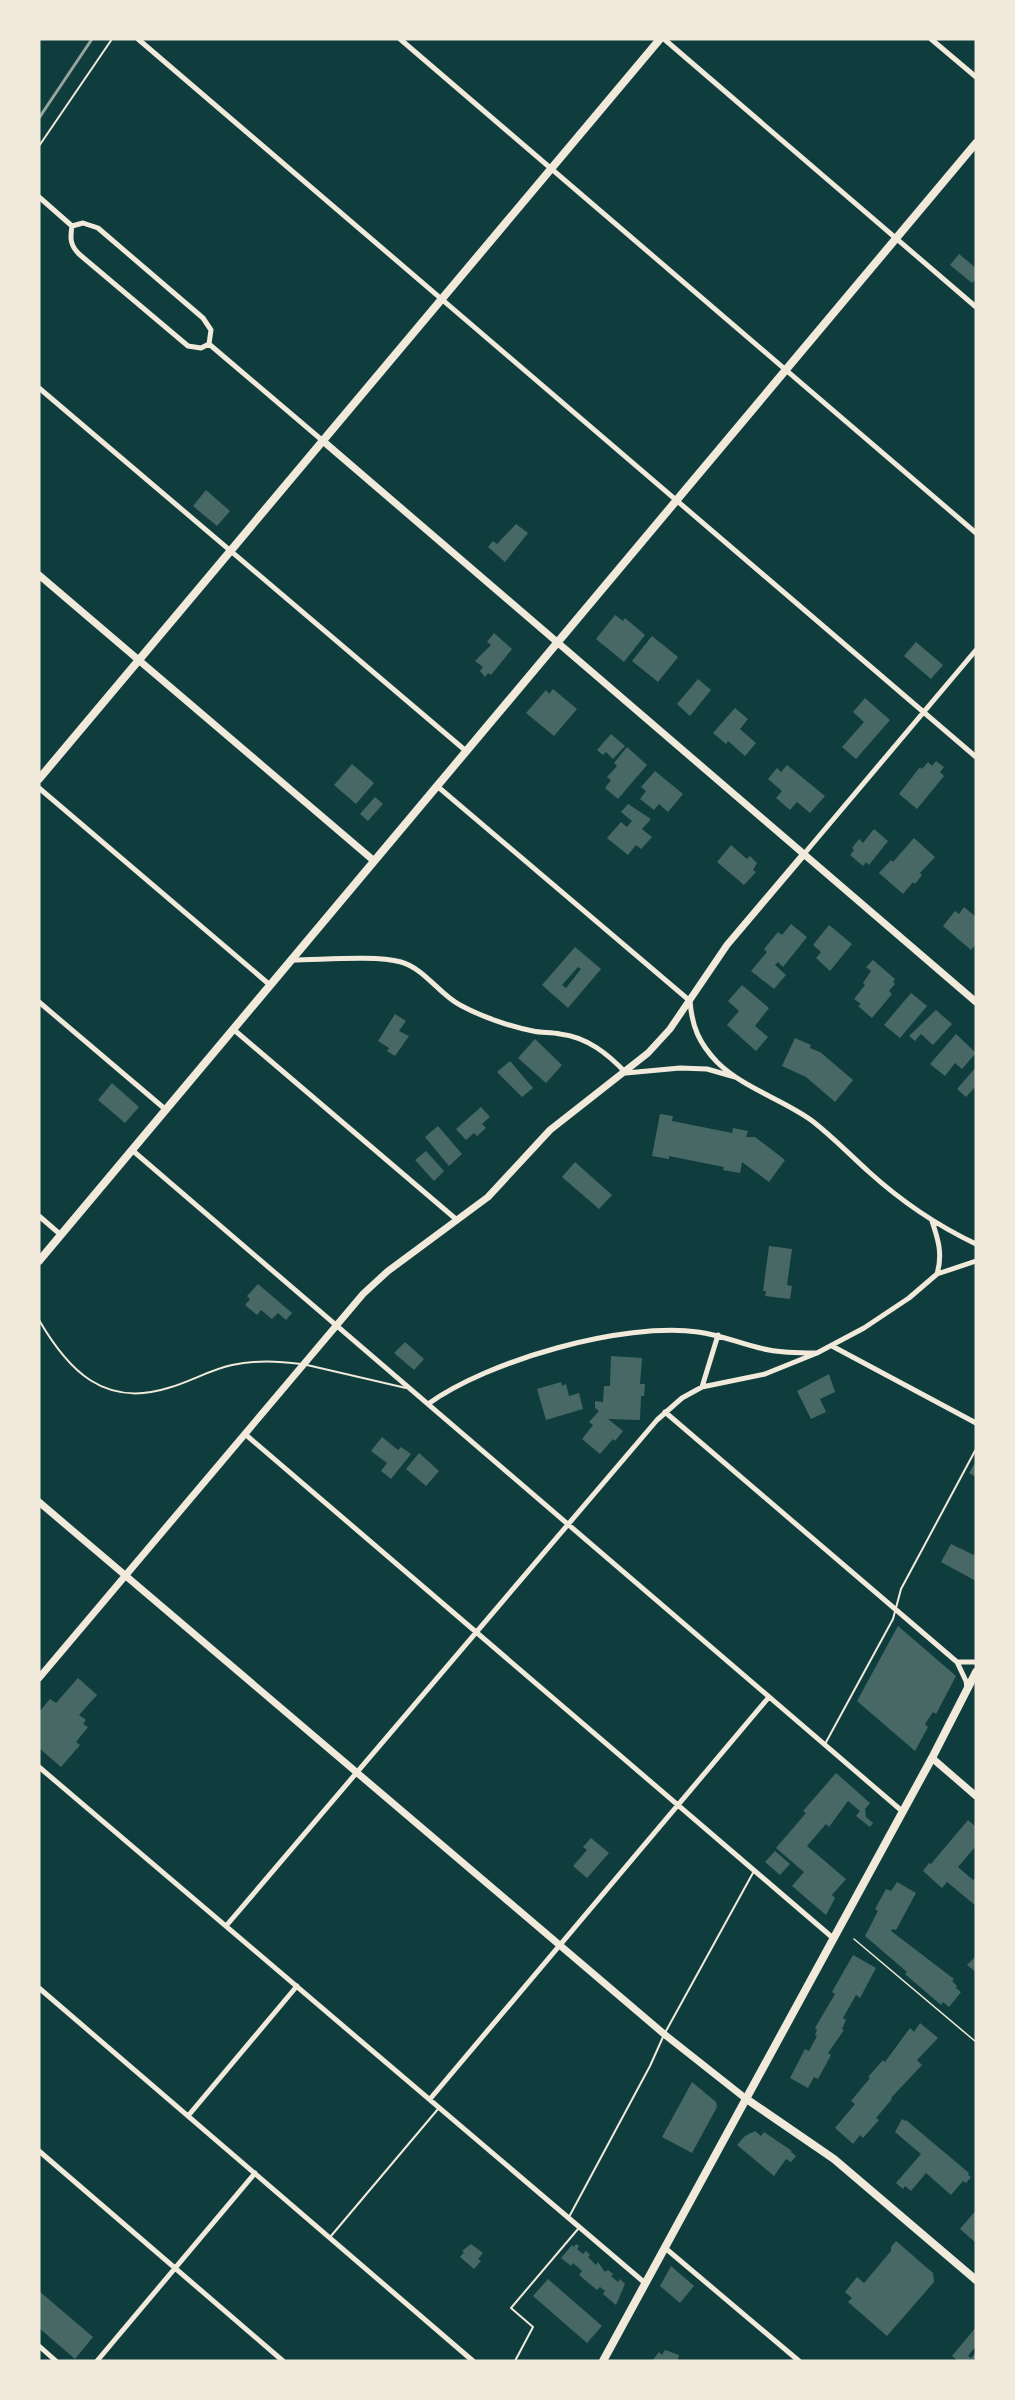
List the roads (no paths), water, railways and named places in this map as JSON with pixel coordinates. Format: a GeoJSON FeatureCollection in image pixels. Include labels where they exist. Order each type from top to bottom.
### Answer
{"type":"FeatureCollection","features":[{"type":"Feature","properties":{"kind":"main road"},"geometry":{"type":"LineString","coordinates":[[39,779],[662,39]]}},
{"type":"Feature","properties":{"kind":"main road"},"geometry":{"type":"LineString","coordinates":[[39,1260],[976,143]]}},
{"type":"Feature","properties":{"kind":"main road"},"geometry":{"type":"LineString","coordinates":[[603,2361],[932,1758],[976,1672]]}},
{"type":"Feature","properties":{"kind":"main road"},"geometry":{"type":"LineString","coordinates":[[745,2098],[834,2159],[976,2280]]}},
{"type":"Feature","properties":{"kind":"street"},"geometry":{"type":"LineString","coordinates":[[138,39],[976,756]]}},
{"type":"Feature","properties":{"kind":"street"},"geometry":{"type":"LineString","coordinates":[[400,39],[976,533]]}},
{"type":"Feature","properties":{"kind":"street"},"geometry":{"type":"LineString","coordinates":[[662,39],[976,307]]}},
{"type":"Feature","properties":{"kind":"street"},"geometry":{"type":"LineString","coordinates":[[931,39],[976,77]]}},
{"type":"Feature","properties":{"kind":"street"},"geometry":{"type":"LineString","coordinates":[[39,197],[72,226]]}},
{"type":"Feature","properties":{"kind":"street"},"geometry":{"type":"LineString","coordinates":[[83,223],[94,225],[133,258],[208,324],[212,335],[209,344],[201,348],[188,346],[88,261],[71,242],[72,226],[83,223]]}},
{"type":"Feature","properties":{"kind":"street"},"geometry":{"type":"LineString","coordinates":[[209,344],[976,1002]]}},
{"type":"Feature","properties":{"kind":"street"},"geometry":{"type":"LineString","coordinates":[[39,388],[466,752]]}},
{"type":"Feature","properties":{"kind":"street"},"geometry":{"type":"LineString","coordinates":[[39,575],[373,860]]}},
{"type":"Feature","properties":{"kind":"street"},"geometry":{"type":"LineString","coordinates":[[39,1678],[363,1294],[388,1270],[488,1197],[550,1130],[626,1072],[656,1045],[690,1001],[727,945],[976,650]]}},
{"type":"Feature","properties":{"kind":"street"},"geometry":{"type":"LineString","coordinates":[[437,786],[690,1001],[692,1023],[703,1045],[718,1064],[810,1119],[877,1179],[932,1220],[976,1244]]}},
{"type":"Feature","properties":{"kind":"street"},"geometry":{"type":"LineString","coordinates":[[39,788],[270,985]]}},
{"type":"Feature","properties":{"kind":"street"},"geometry":{"type":"LineString","coordinates":[[290,960],[400,962],[419,971],[447,997],[461,1005],[519,1027],[542,1033],[561,1034],[588,1043],[602,1050],[626,1072],[680,1068],[707,1070],[739,1078]]}},
{"type":"Feature","properties":{"kind":"street"},"geometry":{"type":"LineString","coordinates":[[39,1002],[165,1109]]}},
{"type":"Feature","properties":{"kind":"street"},"geometry":{"type":"LineString","coordinates":[[233,1029],[457,1220]]}},
{"type":"Feature","properties":{"kind":"street"},"geometry":{"type":"LineString","coordinates":[[132,1150],[902,1811]]}},
{"type":"Feature","properties":{"kind":"street"},"geometry":{"type":"LineString","coordinates":[[39,1216],[61,1234]]}},
{"type":"Feature","properties":{"kind":"street"},"geometry":{"type":"LineString","coordinates":[[932,1220],[940,1245],[940,1265],[937,1274]]}},
{"type":"Feature","properties":{"kind":"street"},"geometry":{"type":"LineString","coordinates":[[226,1926],[665,1412],[682,1398],[702,1387],[765,1374],[832,1346],[901,1303],[937,1274],[976,1261]]}},
{"type":"Feature","properties":{"kind":"street"},"geometry":{"type":"LineString","coordinates":[[428,1404],[481,1375],[510,1364],[571,1346],[618,1336],[665,1330],[718,1335],[768,1350],[817,1353]]}},
{"type":"Feature","properties":{"kind":"street"},"geometry":{"type":"LineString","coordinates":[[702,1387],[718,1335]]}},
{"type":"Feature","properties":{"kind":"street"},"geometry":{"type":"LineString","coordinates":[[832,1346],[976,1423]]}},
{"type":"Feature","properties":{"kind":"street"},"geometry":{"type":"LineString","coordinates":[[665,1412],[957,1662],[966,1681],[967,1689]]}},
{"type":"Feature","properties":{"kind":"street"},"geometry":{"type":"LineString","coordinates":[[245,1434],[833,1938]]}},
{"type":"Feature","properties":{"kind":"street"},"geometry":{"type":"LineString","coordinates":[[39,1502],[664,2034],[745,2098]]}},
{"type":"Feature","properties":{"kind":"street"},"geometry":{"type":"LineString","coordinates":[[957,1662],[976,1662]]}},
{"type":"Feature","properties":{"kind":"street"},"geometry":{"type":"LineString","coordinates":[[430,2099],[668,1818],[676,1804],[769,1697]]}},
{"type":"Feature","properties":{"kind":"street"},"geometry":{"type":"LineString","coordinates":[[932,1758],[976,1796]]}},
{"type":"Feature","properties":{"kind":"street"},"geometry":{"type":"LineString","coordinates":[[39,1767],[645,2283]]}},
{"type":"Feature","properties":{"kind":"street"},"geometry":{"type":"LineString","coordinates":[[188,2116],[297,1986]]}},
{"type":"Feature","properties":{"kind":"street"},"geometry":{"type":"LineString","coordinates":[[39,1988],[473,2361]]}},
{"type":"Feature","properties":{"kind":"street"},"geometry":{"type":"LineString","coordinates":[[39,2151],[283,2361]]}},
{"type":"Feature","properties":{"kind":"street"},"geometry":{"type":"LineString","coordinates":[[97,2361],[255,2173]]}},
{"type":"Feature","properties":{"kind":"street"},"geometry":{"type":"LineString","coordinates":[[664,2247],[799,2361]]}},
{"type":"Feature","properties":{"kind":"street"},"geometry":{"type":"LineString","coordinates":[[39,2346],[56,2361]]}},
{"type":"Feature","properties":{"kind":"lane"},"geometry":{"type":"LineString","coordinates":[[39,147],[112,39]]}},
{"type":"Feature","properties":{"kind":"lane"},"geometry":{"type":"LineString","coordinates":[[39,1320],[54,1345],[76,1371],[96,1384],[120,1392],[159,1391],[234,1364],[259,1362],[318,1367],[409,1389]]}},
{"type":"Feature","properties":{"kind":"lane"},"geometry":{"type":"LineString","coordinates":[[824,1745],[896,1611],[901,1589],[976,1449]]}},
{"type":"Feature","properties":{"kind":"lane"},"geometry":{"type":"LineString","coordinates":[[569,2217],[651,2066],[664,2034],[754,1871]]}},
{"type":"Feature","properties":{"kind":"lane"},"geometry":{"type":"LineString","coordinates":[[330,2238],[440,2107]]}},
{"type":"Feature","properties":{"kind":"lane"},"geometry":{"type":"LineString","coordinates":[[515,2361],[533,2327],[511,2308],[579,2227]]}},
{"type":"Feature","properties":{"kind":"railway"},"geometry":{"type":"LineString","coordinates":[[39,118],[92,39]]}}]}
